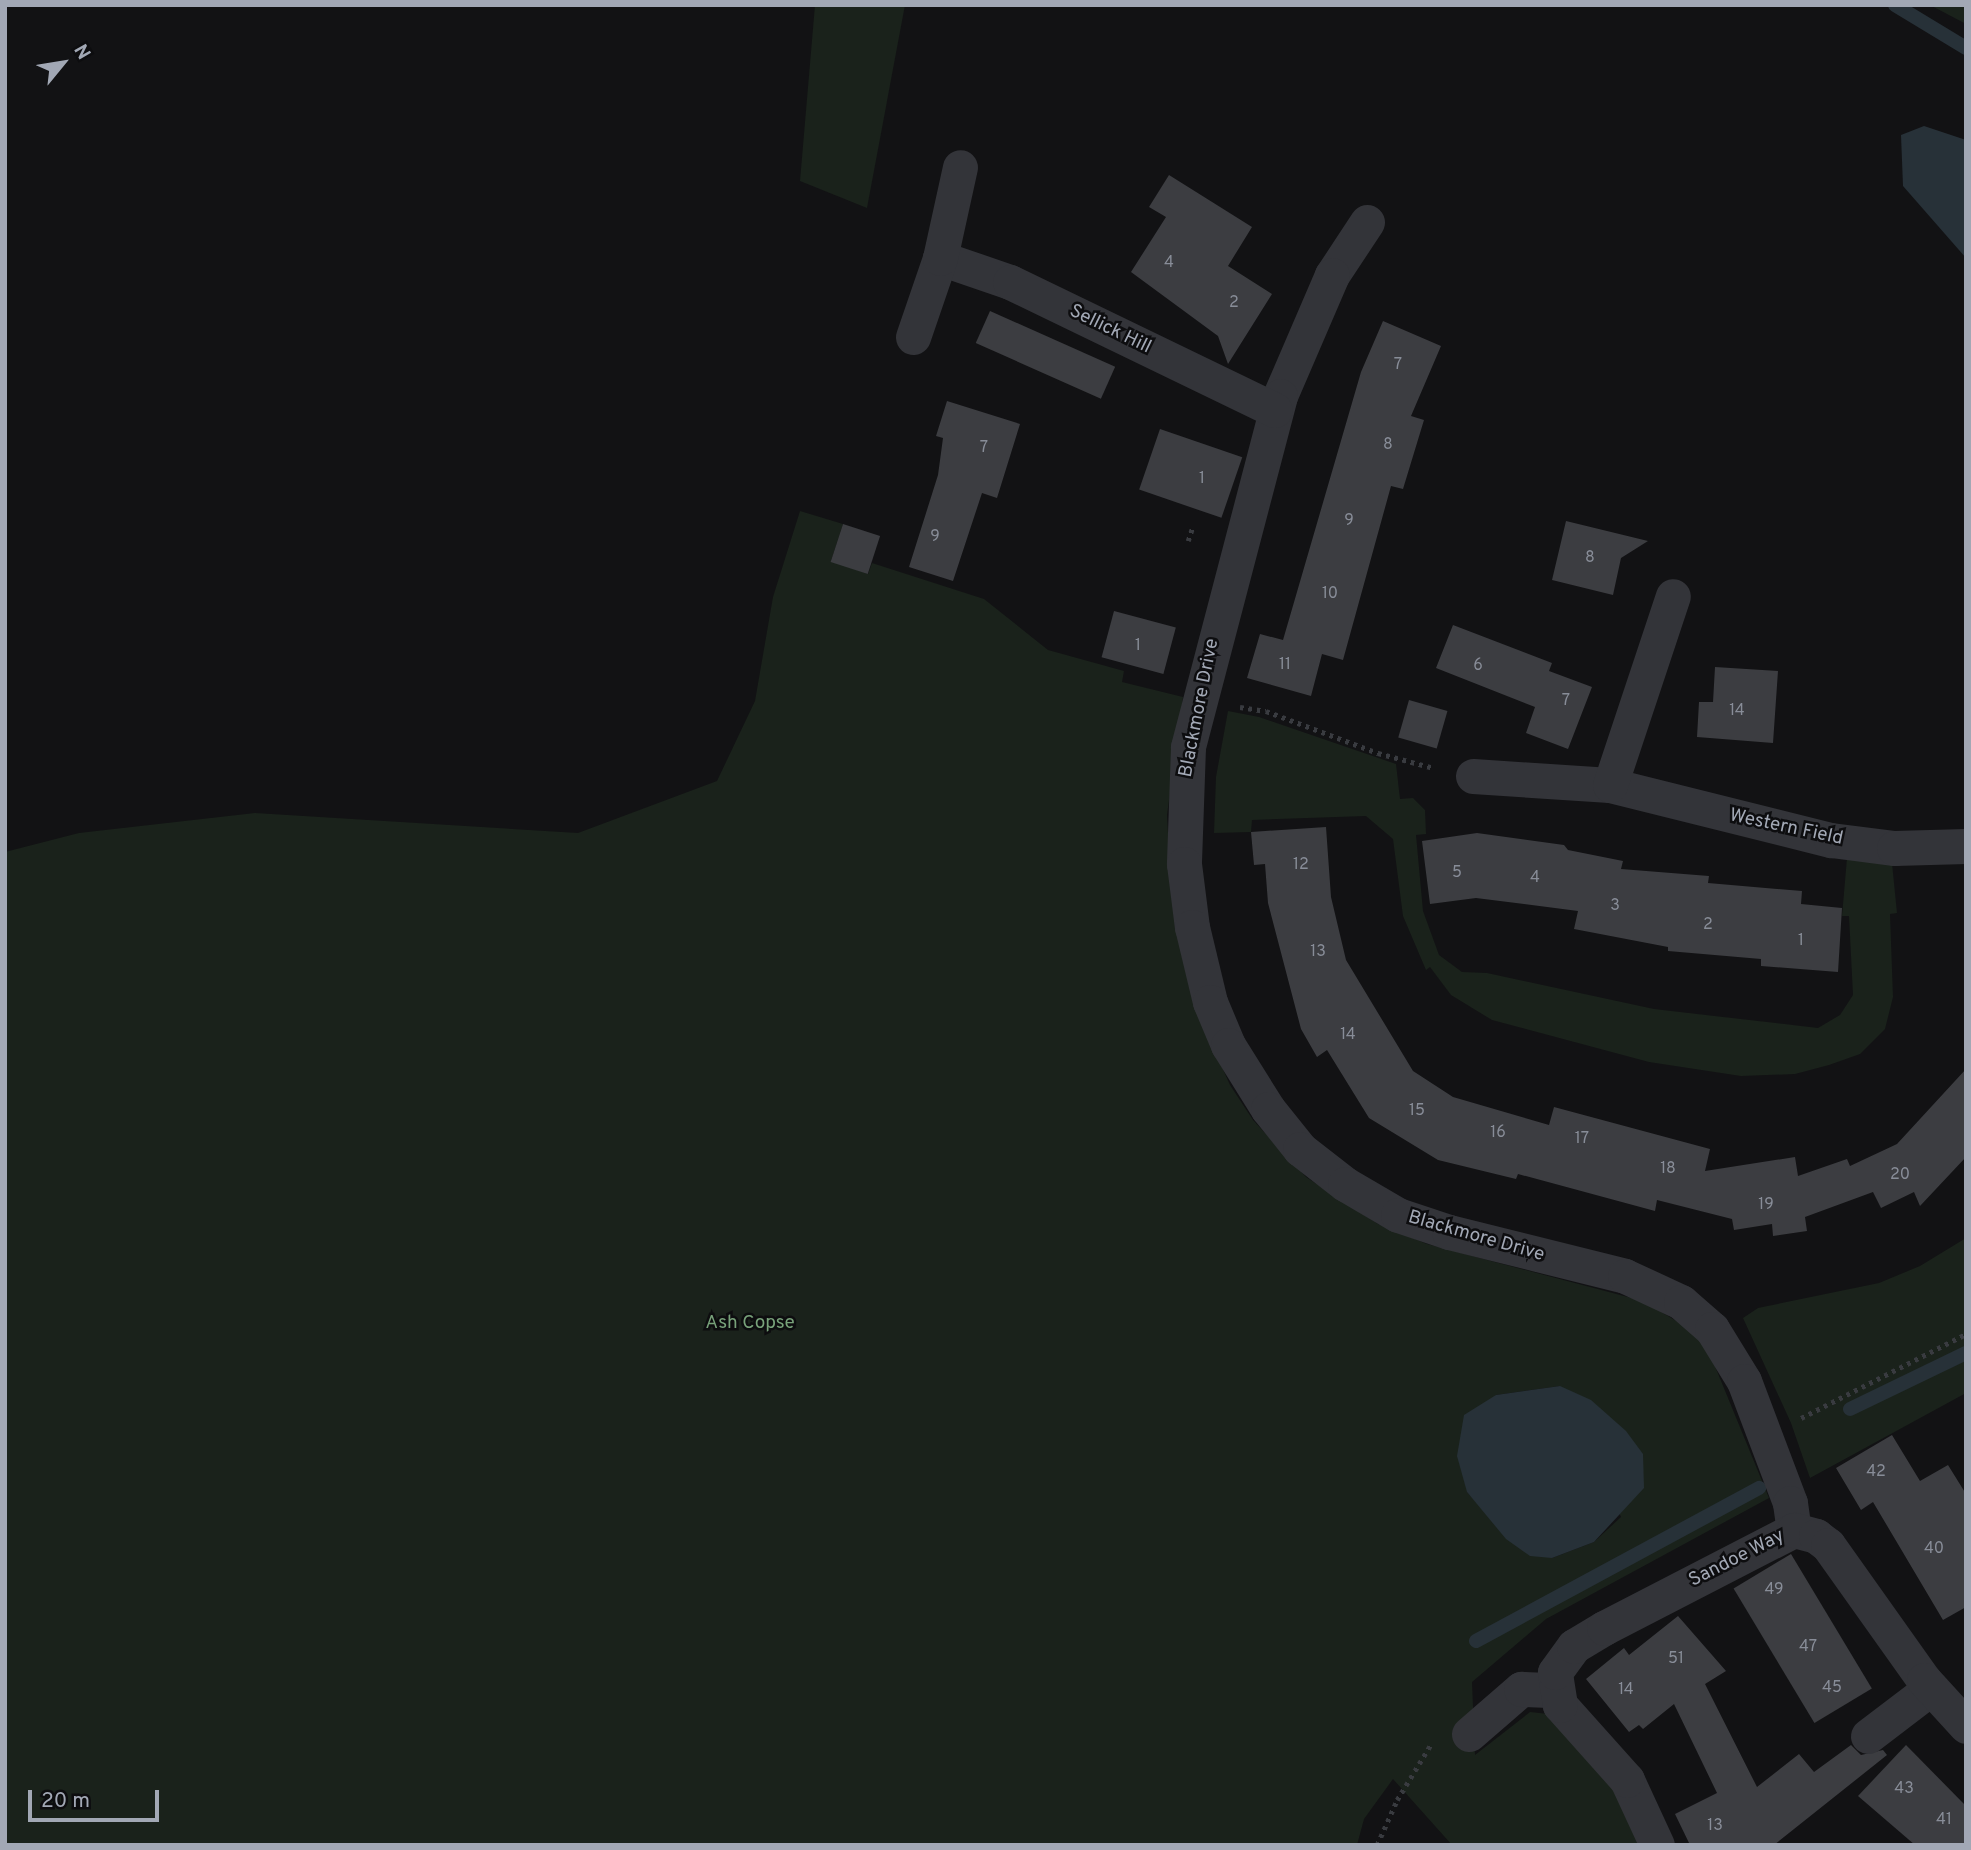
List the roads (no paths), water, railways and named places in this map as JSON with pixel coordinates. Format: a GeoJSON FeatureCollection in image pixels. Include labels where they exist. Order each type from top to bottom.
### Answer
{"type":"FeatureCollection","features":[{"type":"Feature","properties":{"kind":"street"},"geometry":{"type":"LineString","coordinates":[[914,337],[940,258],[960,167]]}},
{"type":"Feature","properties":{"kind":"street","name":"Blackmore Drive"},"geometry":{"type":"LineString","coordinates":[[1367,222],[1314,312],[1275,410],[1198,700],[1183,806],[1192,927],[1210,1002],[1228,1045],[1268,1109],[1300,1149],[1345,1184],[1398,1215],[1494,1244],[1625,1276],[1681,1302],[1712,1329],[1744,1381],[1790,1503],[1794,1530]]}},
{"type":"Feature","properties":{"kind":"street","name":"Sellick Hill"},"geometry":{"type":"LineString","coordinates":[[940,258],[1010,282],[1275,410]]}},
{"type":"Feature","properties":{"kind":"street"},"geometry":{"type":"LineString","coordinates":[[1610,785],[1673,596]]}},
{"type":"Feature","properties":{"kind":"street","name":"Western Field"},"geometry":{"type":"LineString","coordinates":[[1472,776],[1610,785],[1831,840],[1894,848],[1966,846]]}},
{"type":"Feature","properties":{"kind":"street","name":"Sandoe Way"},"geometry":{"type":"LineString","coordinates":[[1555,1690],[1555,1672],[1574,1646],[1794,1530],[1816,1536],[1828,1545],[1931,1688],[1966,1726]]}},
{"type":"Feature","properties":{"kind":"street"},"geometry":{"type":"LineString","coordinates":[[1868,1736],[1931,1688]]}},
{"type":"Feature","properties":{"kind":"street"},"geometry":{"type":"LineString","coordinates":[[1469,1734],[1521,1689],[1555,1690],[1560,1706],[1627,1780],[1657,1845]]}},
{"type":"Feature","properties":{"kind":"waterway"},"geometry":{"type":"LineString","coordinates":[[1895,5],[1966,48]]}},
{"type":"Feature","properties":{"kind":"waterway"},"geometry":{"type":"LineString","coordinates":[[1850,1409],[1966,1353]]}},
{"type":"Feature","properties":{"kind":"waterway"},"geometry":{"type":"LineString","coordinates":[[1476,1641],[1759,1488]]}},
{"type":"Feature","properties":{"kind":"park label","name":"Ash Copse"},"geometry":{"type":"Point","coordinates":[750,1324]}}]}
